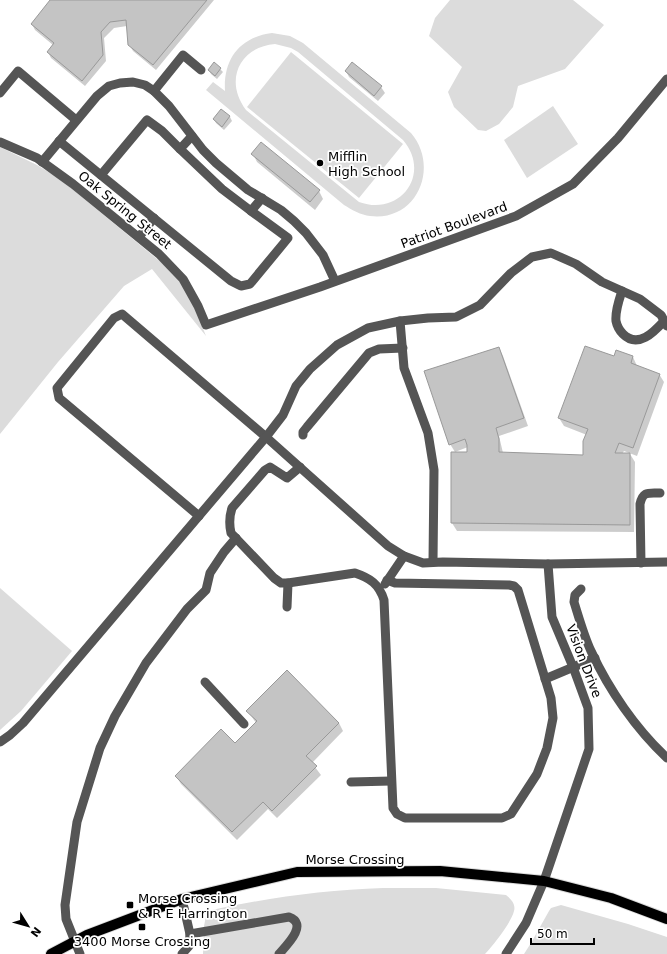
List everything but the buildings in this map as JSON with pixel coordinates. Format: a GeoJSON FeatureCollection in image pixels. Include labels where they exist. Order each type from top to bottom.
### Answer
{"type":"FeatureCollection","features":[{"type":"Feature","properties":{"kind":"main road","name":"Morse Crossing"},"geometry":{"type":"LineString","coordinates":[[51,954],[87,935],[182,899],[297,872],[440,871],[544,881],[611,898],[667,919]]}},
{"type":"Feature","properties":{"kind":"street"},"geometry":{"type":"LineString","coordinates":[[154,91],[183,55],[201,70]]}},
{"type":"Feature","properties":{"kind":"street"},"geometry":{"type":"LineString","coordinates":[[0,93],[18,71],[76,120]]}},
{"type":"Feature","properties":{"kind":"street","name":"Patriot Boulevard"},"geometry":{"type":"LineString","coordinates":[[206,325],[334,282],[516,216],[573,184],[618,138],[667,79]]}},
{"type":"Feature","properties":{"kind":"street"},"geometry":{"type":"LineString","coordinates":[[42,162],[97,96],[109,86],[133,82],[145,85],[154,91],[169,106],[192,136],[216,163],[248,190],[280,210],[306,233],[314,242],[322,256],[334,282]]}},
{"type":"Feature","properties":{"kind":"street"},"geometry":{"type":"LineString","coordinates":[[59,141],[231,281],[241,286],[250,284],[288,238],[222,190],[164,133],[146,120],[101,175]]}},
{"type":"Feature","properties":{"kind":"street"},"geometry":{"type":"LineString","coordinates":[[180,149],[192,136]]}},
{"type":"Feature","properties":{"kind":"street","name":"Oak Spring Street"},"geometry":{"type":"LineString","coordinates":[[0,142],[37,158],[73,184],[159,254],[183,279],[198,306],[206,325]]}},
{"type":"Feature","properties":{"kind":"street"},"geometry":{"type":"LineString","coordinates":[[251,211],[262,198]]}},
{"type":"Feature","properties":{"kind":"street"},"geometry":{"type":"LineString","coordinates":[[139,237],[154,218]]}},
{"type":"Feature","properties":{"kind":"street"},"geometry":{"type":"LineString","coordinates":[[0,742],[23,723],[199,516],[283,415],[296,386],[310,369],[337,345],[368,328],[400,321],[456,317],[480,305],[511,273],[532,257],[551,253],[576,264],[602,282],[640,299],[661,315],[666,324],[639,340],[630,339],[624,335],[616,322],[616,313],[622,291]]}},
{"type":"Feature","properties":{"kind":"street"},"geometry":{"type":"LineString","coordinates":[[199,516],[59,398],[56,388],[114,318],[122,314],[266,437],[386,544],[404,556],[423,563],[548,564],[667,562]]}},
{"type":"Feature","properties":{"kind":"street"},"geometry":{"type":"LineString","coordinates":[[400,321],[404,368],[428,433],[434,470],[433,562]]}},
{"type":"Feature","properties":{"kind":"street"},"geometry":{"type":"LineString","coordinates":[[303,436],[303,432],[369,353],[379,349],[403,348]]}},
{"type":"Feature","properties":{"kind":"street"},"geometry":{"type":"LineString","coordinates":[[300,467],[287,478],[270,468],[265,470],[232,508],[229,524],[231,533],[274,578],[281,583],[354,573],[365,576],[381,590],[384,600],[393,808],[397,814],[405,818],[502,818],[511,814],[537,774],[547,748],[552,718],[551,698],[518,590],[509,584],[395,582],[387,580]]}},
{"type":"Feature","properties":{"kind":"street"},"geometry":{"type":"LineString","coordinates":[[641,563],[640,504],[644,494],[660,493]]}},
{"type":"Feature","properties":{"kind":"street"},"geometry":{"type":"LineString","coordinates":[[80,954],[66,919],[65,906],[78,822],[100,748],[115,716],[146,663],[187,609],[206,590],[210,573],[224,552],[236,538]]}},
{"type":"Feature","properties":{"kind":"street"},"geometry":{"type":"LineString","coordinates":[[381,590],[404,556]]}},
{"type":"Feature","properties":{"kind":"street","name":"Vision Drive"},"geometry":{"type":"LineString","coordinates":[[506,954],[526,923],[544,881],[589,749],[588,708],[552,617],[548,564]]}},
{"type":"Feature","properties":{"kind":"street"},"geometry":{"type":"LineString","coordinates":[[287,607],[288,583]]}},
{"type":"Feature","properties":{"kind":"street"},"geometry":{"type":"LineString","coordinates":[[581,589],[575,595],[574,602],[594,658],[609,685],[630,715],[647,737],[667,758]]}},
{"type":"Feature","properties":{"kind":"street"},"geometry":{"type":"LineString","coordinates":[[545,679],[594,658]]}},
{"type":"Feature","properties":{"kind":"street"},"geometry":{"type":"LineString","coordinates":[[205,682],[244,724]]}},
{"type":"Feature","properties":{"kind":"street"},"geometry":{"type":"LineString","coordinates":[[350,782],[392,781]]}},
{"type":"Feature","properties":{"kind":"street"},"geometry":{"type":"LineString","coordinates":[[182,899],[190,934],[188,950],[182,954]]}},
{"type":"Feature","properties":{"kind":"street"},"geometry":{"type":"LineString","coordinates":[[190,934],[289,917],[293,918],[297,928],[294,935],[279,954]]}},
{"type":"Feature","properties":{"kind":"shaded area"},"geometry":{"type":"Polygon","coordinates":[[[450,0],[573,0],[604,25],[565,69],[518,86],[513,107],[499,124],[486,131],[478,130],[454,107],[448,92],[462,67],[429,36],[435,18],[450,0]]]}},
{"type":"Feature","properties":{"kind":"shaded area"},"geometry":{"type":"Polygon","coordinates":[[[272,33],[290,36],[303,43],[411,133],[419,147],[423,161],[423,176],[419,190],[411,201],[400,210],[386,216],[370,216],[350,209],[206,90],[213,82],[225,91],[227,69],[236,52],[251,39],[272,33]],[[275,44],[252,52],[244,59],[239,67],[236,77],[236,88],[239,99],[246,110],[359,202],[374,205],[387,203],[399,198],[413,179],[414,166],[411,153],[403,140],[298,52],[291,48],[275,44]]]}},
{"type":"Feature","properties":{"kind":"shaded area"},"geometry":{"type":"Polygon","coordinates":[[[291,52],[403,144],[359,198],[247,107],[291,52]]]}},
{"type":"Feature","properties":{"kind":"shaded area"},"geometry":{"type":"Polygon","coordinates":[[[553,106],[578,144],[527,178],[504,140],[553,106]]]}},
{"type":"Feature","properties":{"kind":"shaded area"},"geometry":{"type":"Polygon","coordinates":[[[0,147],[37,165],[60,179],[168,268],[183,284],[192,301],[206,336],[152,269],[124,286],[58,362],[0,434],[0,147]]]}},
{"type":"Feature","properties":{"kind":"shaded area"},"geometry":{"type":"Polygon","coordinates":[[[0,588],[72,651],[21,711],[0,730],[0,588]]]}},
{"type":"Feature","properties":{"kind":"shaded area"},"geometry":{"type":"Polygon","coordinates":[[[383,888],[436,888],[506,895],[513,902],[514,908],[512,916],[506,927],[485,954],[203,954],[204,926],[207,911],[295,895],[383,888]]]}},
{"type":"Feature","properties":{"kind":"shaded area"},"geometry":{"type":"Polygon","coordinates":[[[561,905],[667,937],[667,954],[524,954],[551,908],[561,905]]]}},
{"type":"Feature","properties":{"kind":"place","name":"Mifflin High School"},"geometry":{"type":"Point","coordinates":[320,163]}},
{"type":"Feature","properties":{"kind":"place","name":"Morse Crossing & R E Harrington"},"geometry":{"type":"Point","coordinates":[130,905]}},
{"type":"Feature","properties":{"kind":"place","name":"3400 Morse Crossing"},"geometry":{"type":"Point","coordinates":[142,927]}}]}
